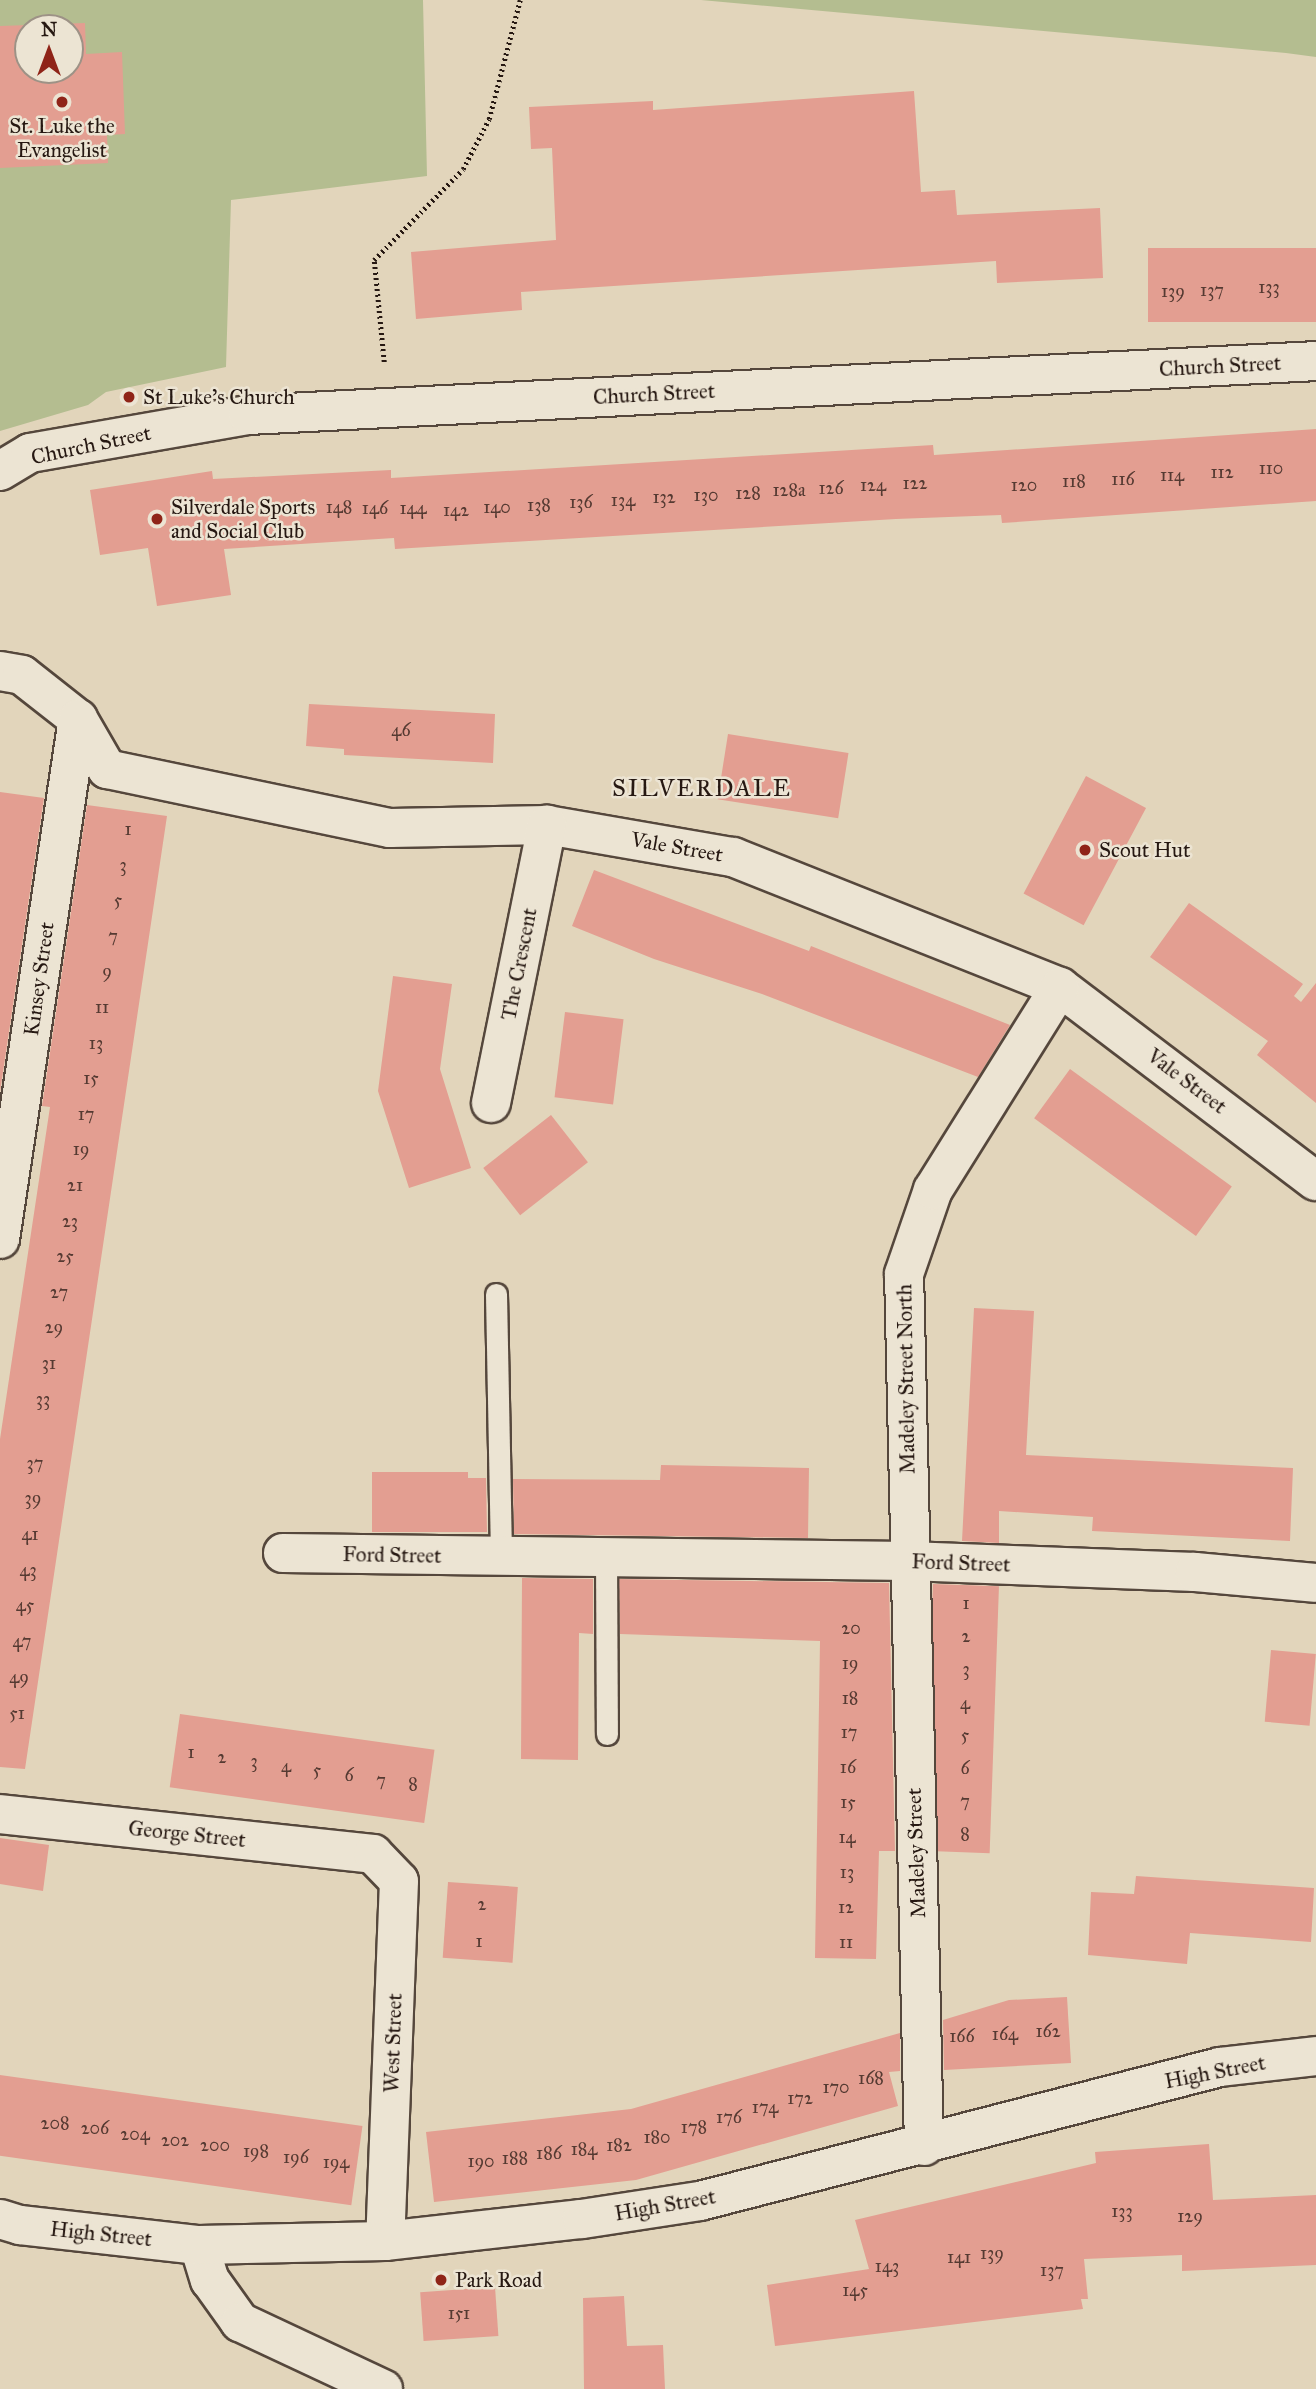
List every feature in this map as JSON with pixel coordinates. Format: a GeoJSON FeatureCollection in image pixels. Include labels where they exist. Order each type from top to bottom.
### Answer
{"type":"FeatureCollection","features":[{"type":"Feature","properties":{"kind":"street","name":"Church Street"},"geometry":{"type":"LineString","coordinates":[[0,471],[30,453],[248,415],[1316,361]]}},
{"type":"Feature","properties":{"kind":"street","name":"Vale Street"},"geometry":{"type":"LineString","coordinates":[[0,671],[22,675],[78,719],[107,769],[390,828],[547,824],[733,857],[1060,987],[1316,1181]]}},
{"type":"Feature","properties":{"kind":"street","name":"Kinsey Street"},"geometry":{"type":"LineString","coordinates":[[0,1239],[78,719]]}},
{"type":"Feature","properties":{"kind":"street","name":"The Crescent"},"geometry":{"type":"LineString","coordinates":[[491,1103],[547,824]]}},
{"type":"Feature","properties":{"kind":"street","name":"Madeley Street North"},"geometry":{"type":"LineString","coordinates":[[908,1561],[904,1274],[933,1190],[1060,987]]}},
{"type":"Feature","properties":{"kind":"street","name":"Ford Street"},"geometry":{"type":"LineString","coordinates":[[283,1553],[908,1561],[1195,1572],[1316,1583]]}},
{"type":"Feature","properties":{"kind":"street","name":"Madeley Street"},"geometry":{"type":"LineString","coordinates":[[908,1561],[924,2146]]}},
{"type":"Feature","properties":{"kind":"street","name":"George Street"},"geometry":{"type":"LineString","coordinates":[[0,1814],[373,1854]]}},
{"type":"Feature","properties":{"kind":"street","name":"West Street"},"geometry":{"type":"LineString","coordinates":[[373,1854],[399,1881],[385,2241]]}},
{"type":"Feature","properties":{"kind":"street","name":"High Street"},"geometry":{"type":"LineString","coordinates":[[0,2219],[20,2225],[199,2245],[385,2241],[700,2200],[924,2146],[1220,2067],[1316,2056]]}},
{"type":"Feature","properties":{"kind":"street"},"geometry":{"type":"LineString","coordinates":[[199,2245],[210,2280],[240,2322],[383,2389]]}},
{"type":"Feature","properties":{"kind":"lane"},"geometry":{"type":"LineString","coordinates":[[496,1294],[501,1556]]}},
{"type":"Feature","properties":{"kind":"lane"},"geometry":{"type":"LineString","coordinates":[[606,1557],[607,1734]]}},
{"type":"Feature","properties":{"kind":"path"},"geometry":{"type":"LineString","coordinates":[[388,408],[374,260],[463,169],[489,119],[520,0]]}},
{"type":"Feature","properties":{"kind":"green space"},"geometry":{"type":"Polygon","coordinates":[[[0,0],[423,0],[427,176],[231,200],[226,367],[106,392],[88,405],[0,431],[0,0]]]}},
{"type":"Feature","properties":{"kind":"green space"},"geometry":{"type":"Polygon","coordinates":[[[701,0],[1316,0],[1316,57],[1286,53],[701,0]]]}},
{"type":"Feature","properties":{"kind":"building","name":"St. Luke the Evangelist"},"geometry":{"type":"Polygon","coordinates":[[[84,23],[86,54],[122,52],[125,134],[107,135],[108,163],[0,168],[0,26],[14,26],[14,84],[84,84],[84,23]]]}},
{"type":"Feature","properties":{"kind":"building"},"geometry":{"type":"Polygon","coordinates":[[[914,91],[921,192],[955,190],[957,215],[1100,208],[1103,278],[997,283],[996,261],[521,292],[522,310],[416,319],[411,252],[556,240],[552,148],[531,149],[529,107],[653,101],[653,110],[914,91]]]}},
{"type":"Feature","properties":{"kind":"building"},"geometry":{"type":"Polygon","coordinates":[[[1148,248],[1316,248],[1316,322],[1148,322],[1148,248]]]}},
{"type":"Feature","properties":{"kind":"building"},"geometry":{"type":"Polygon","coordinates":[[[1316,429],[1316,501],[1002,523],[1001,515],[395,549],[394,538],[224,549],[231,595],[157,606],[148,548],[100,555],[90,490],[212,471],[213,479],[391,470],[391,478],[933,445],[934,455],[1316,429]]]}},
{"type":"Feature","properties":{"kind":"building"},"geometry":{"type":"Polygon","coordinates":[[[309,704],[495,714],[493,763],[344,755],[344,749],[306,746],[309,704]]]}},
{"type":"Feature","properties":{"kind":"building"},"geometry":{"type":"Polygon","coordinates":[[[728,734],[848,753],[838,818],[718,799],[728,734]]]}},
{"type":"Feature","properties":{"kind":"building","name":"Scout Hut"},"geometry":{"type":"Polygon","coordinates":[[[1086,776],[1146,808],[1084,925],[1024,893],[1086,776]]]}},
{"type":"Feature","properties":{"kind":"building"},"geometry":{"type":"Polygon","coordinates":[[[0,792],[44,798],[0,1092],[0,792]]]}},
{"type":"Feature","properties":{"kind":"building"},"geometry":{"type":"Polygon","coordinates":[[[87,805],[167,816],[25,1769],[0,1767],[0,1439],[50,1107],[42,1106],[87,805]]]}},
{"type":"Feature","properties":{"kind":"building"},"geometry":{"type":"Polygon","coordinates":[[[594,870],[809,951],[811,946],[1010,1025],[978,1077],[762,994],[654,959],[572,926],[594,870]]]}},
{"type":"Feature","properties":{"kind":"building"},"geometry":{"type":"Polygon","coordinates":[[[1189,903],[1303,984],[1294,996],[1301,1002],[1316,983],[1316,1103],[1257,1055],[1268,1041],[1150,957],[1189,903]]]}},
{"type":"Feature","properties":{"kind":"building"},"geometry":{"type":"Polygon","coordinates":[[[393,976],[452,984],[440,1069],[471,1168],[409,1188],[378,1091],[393,976]]]}},
{"type":"Feature","properties":{"kind":"building"},"geometry":{"type":"Polygon","coordinates":[[[565,1012],[624,1019],[613,1105],[555,1097],[565,1012]]]}},
{"type":"Feature","properties":{"kind":"building"},"geometry":{"type":"Polygon","coordinates":[[[1070,1069],[1232,1187],[1196,1236],[1034,1118],[1070,1069]]]}},
{"type":"Feature","properties":{"kind":"building"},"geometry":{"type":"Polygon","coordinates":[[[551,1115],[588,1162],[520,1215],[483,1168],[551,1115]]]}},
{"type":"Feature","properties":{"kind":"building"},"geometry":{"type":"Polygon","coordinates":[[[974,1308],[1034,1311],[1026,1455],[1293,1468],[1290,1541],[1092,1531],[1093,1517],[999,1511],[999,1543],[962,1541],[974,1308]]]}},
{"type":"Feature","properties":{"kind":"building"},"geometry":{"type":"Polygon","coordinates":[[[661,1465],[809,1468],[808,1538],[514,1534],[513,1479],[660,1480],[661,1465]]]}},
{"type":"Feature","properties":{"kind":"building"},"geometry":{"type":"Polygon","coordinates":[[[372,1472],[468,1472],[468,1478],[486,1478],[487,1532],[372,1532],[372,1472]]]}},
{"type":"Feature","properties":{"kind":"building"},"geometry":{"type":"Polygon","coordinates":[[[522,1578],[593,1579],[593,1634],[579,1633],[578,1760],[521,1759],[522,1578]]]}},
{"type":"Feature","properties":{"kind":"building"},"geometry":{"type":"Polygon","coordinates":[[[619,1579],[889,1583],[895,1851],[879,1851],[876,1959],[815,1958],[820,1641],[620,1634],[619,1579]]]}},
{"type":"Feature","properties":{"kind":"building"},"geometry":{"type":"Polygon","coordinates":[[[933,1584],[999,1586],[990,1853],[924,1851],[933,1584]]]}},
{"type":"Feature","properties":{"kind":"building"},"geometry":{"type":"Polygon","coordinates":[[[1271,1650],[1316,1654],[1310,1726],[1265,1722],[1271,1650]]]}},
{"type":"Feature","properties":{"kind":"building"},"geometry":{"type":"Polygon","coordinates":[[[180,1714],[434,1750],[424,1823],[170,1787],[180,1714]]]}},
{"type":"Feature","properties":{"kind":"building"},"geometry":{"type":"Polygon","coordinates":[[[0,1838],[49,1845],[43,1891],[0,1884],[0,1838]]]}},
{"type":"Feature","properties":{"kind":"building"},"geometry":{"type":"Polygon","coordinates":[[[1136,1876],[1314,1888],[1311,1942],[1190,1933],[1187,1964],[1088,1955],[1091,1892],[1134,1894],[1136,1876]]]}},
{"type":"Feature","properties":{"kind":"building"},"geometry":{"type":"Polygon","coordinates":[[[448,1882],[518,1887],[513,1963],[443,1958],[448,1882]]]}},
{"type":"Feature","properties":{"kind":"building"},"geometry":{"type":"Polygon","coordinates":[[[1067,1997],[1071,2063],[944,2070],[943,2020],[1009,2000],[1067,1997]]]}},
{"type":"Feature","properties":{"kind":"building"},"geometry":{"type":"Polygon","coordinates":[[[900,2033],[900,2071],[889,2072],[898,2106],[636,2180],[434,2202],[426,2132],[631,2109],[900,2033]]]}},
{"type":"Feature","properties":{"kind":"building"},"geometry":{"type":"Polygon","coordinates":[[[0,2075],[362,2126],[351,2205],[0,2156],[0,2075]]]}},
{"type":"Feature","properties":{"kind":"building"},"geometry":{"type":"Polygon","coordinates":[[[1209,2144],[1213,2200],[1316,2195],[1316,2265],[1182,2271],[1182,2255],[1084,2259],[1088,2299],[1081,2299],[1083,2309],[775,2346],[767,2285],[869,2269],[855,2220],[1096,2163],[1095,2152],[1209,2144]]]}},
{"type":"Feature","properties":{"kind":"building"},"geometry":{"type":"Polygon","coordinates":[[[495,2287],[498,2336],[424,2341],[420,2292],[495,2287]]]}},
{"type":"Feature","properties":{"kind":"building"},"geometry":{"type":"Polygon","coordinates":[[[624,2296],[627,2346],[663,2345],[665,2389],[584,2389],[583,2298],[624,2296]]]}},
{"type":"Feature","properties":{"kind":"place","name":"St. Luke the Evangelist"},"geometry":{"type":"Point","coordinates":[62,102]}},
{"type":"Feature","properties":{"kind":"place","name":"St Luke's Church"},"geometry":{"type":"Point","coordinates":[129,397]}},
{"type":"Feature","properties":{"kind":"place","name":"Silverdale Sports and Social Club"},"geometry":{"type":"Point","coordinates":[157,519]}},
{"type":"Feature","properties":{"kind":"place","name":"Scout Hut"},"geometry":{"type":"Point","coordinates":[1085,850]}},
{"type":"Feature","properties":{"kind":"place","name":"Park Road"},"geometry":{"type":"Point","coordinates":[441,2280]}},
{"type":"Feature","properties":{"kind":"district","name":"SILVERDALE"},"geometry":{"type":"Point","coordinates":[702,789]}}]}
